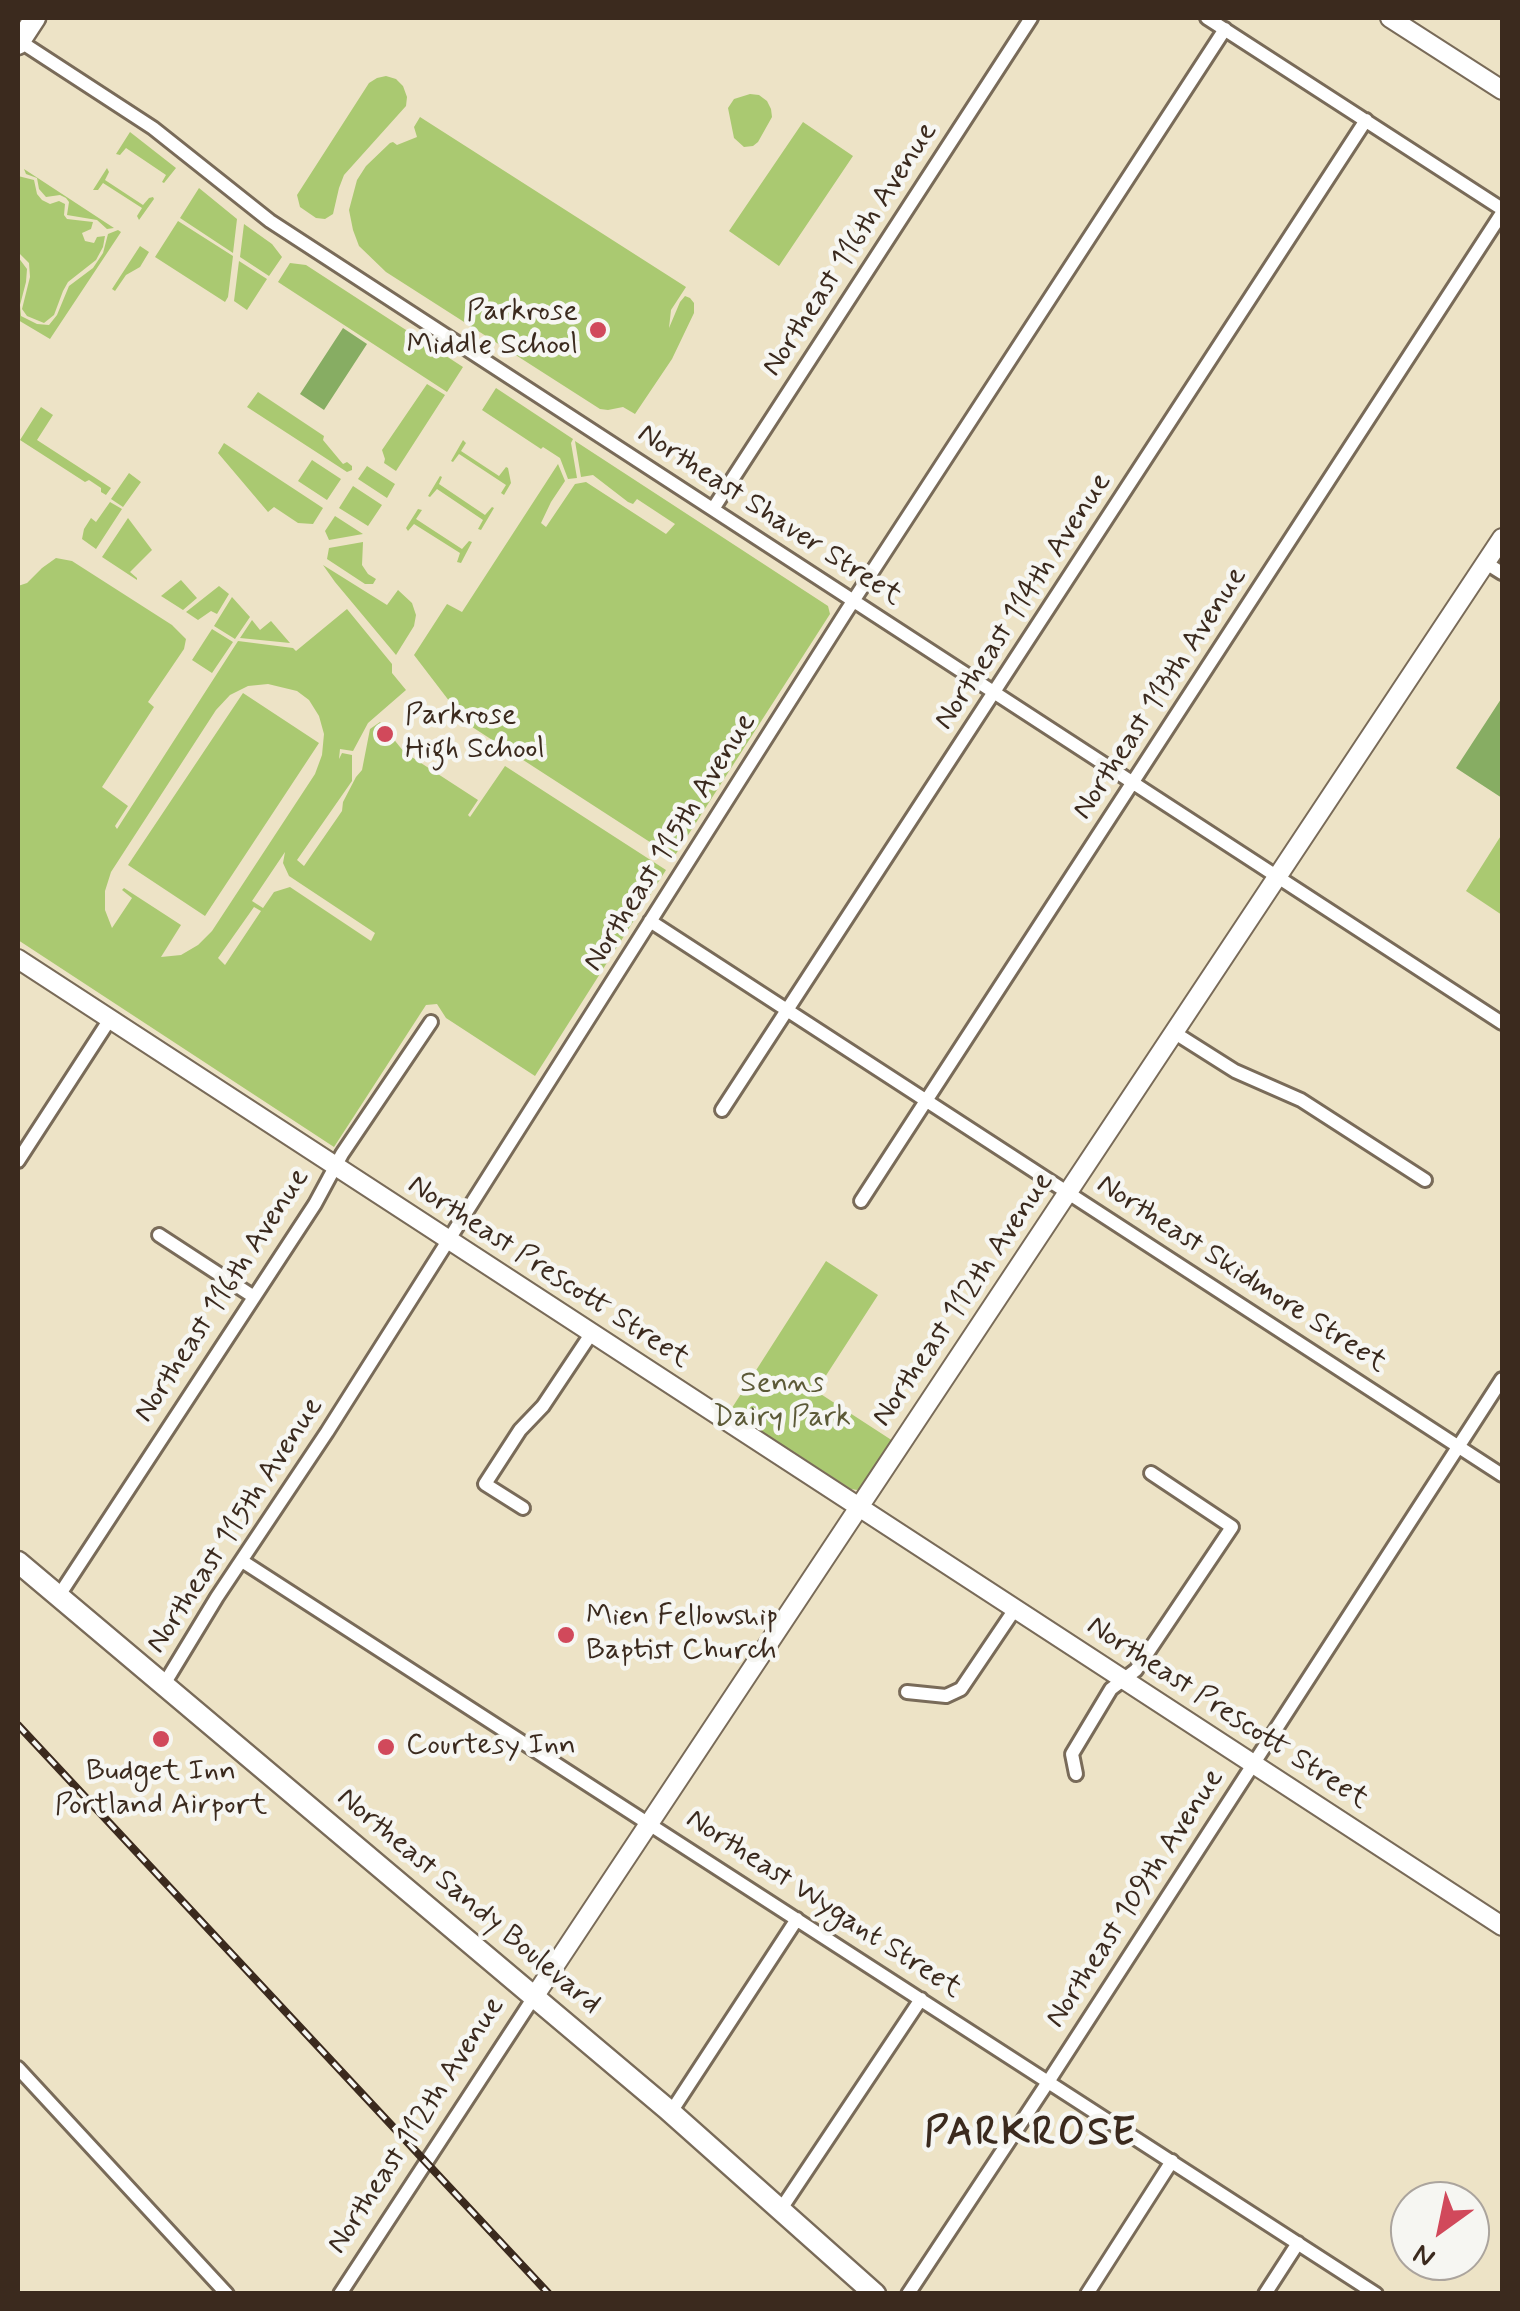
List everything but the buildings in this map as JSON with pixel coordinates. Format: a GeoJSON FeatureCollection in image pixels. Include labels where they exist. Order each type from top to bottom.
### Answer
{"type":"FeatureCollection","features":[{"type":"Feature","properties":{"kind":"main road"},"geometry":{"type":"LineString","coordinates":[[18,41],[35,18]]}},
{"type":"Feature","properties":{"kind":"main road","name":"Northeast Sandy Boulevard"},"geometry":{"type":"LineString","coordinates":[[18,1562],[670,2112],[875,2294]]}},
{"type":"Feature","properties":{"kind":"street","name":"Northeast 116th Avenue"},"geometry":{"type":"LineString","coordinates":[[713,510],[1031,18]]}},
{"type":"Feature","properties":{"kind":"street"},"geometry":{"type":"LineString","coordinates":[[1207,18],[1502,211]]}},
{"type":"Feature","properties":{"kind":"street"},"geometry":{"type":"LineString","coordinates":[[1390,18],[1502,90]]}},
{"type":"Feature","properties":{"kind":"street","name":"Northeast 115th Avenue"},"geometry":{"type":"LineString","coordinates":[[163,1686],[854,600],[1225,30]]}},
{"type":"Feature","properties":{"kind":"street","name":"Northeast Shaver Street"},"geometry":{"type":"LineString","coordinates":[[18,41],[153,128],[260,215],[1502,1024]]}},
{"type":"Feature","properties":{"kind":"street","name":"Northeast 114th Avenue"},"geometry":{"type":"LineString","coordinates":[[722,1110],[1366,120]]}},
{"type":"Feature","properties":{"kind":"street","name":"Northeast 113th Avenue"},"geometry":{"type":"LineString","coordinates":[[861,1201],[1502,211]]}},
{"type":"Feature","properties":{"kind":"street","name":"Northeast 112th Avenue"},"geometry":{"type":"LineString","coordinates":[[340,2294],[1278,878],[1494,568],[1502,538]]}},
{"type":"Feature","properties":{"kind":"street","name":"Northeast Skidmore Street"},"geometry":{"type":"LineString","coordinates":[[650,921],[1502,1475]]}},
{"type":"Feature","properties":{"kind":"street","name":"Northeast Prescott Street"},"geometry":{"type":"LineString","coordinates":[[18,959],[1502,1926]]}},
{"type":"Feature","properties":{"kind":"street"},"geometry":{"type":"LineString","coordinates":[[18,1162],[110,1019]]}},
{"type":"Feature","properties":{"kind":"street","name":"Northeast 116th Avenue"},"geometry":{"type":"LineString","coordinates":[[58,1597],[431,1022]]}},
{"type":"Feature","properties":{"kind":"street"},"geometry":{"type":"LineString","coordinates":[[1175,1033],[1234,1071],[1301,1100],[1425,1180]]}},
{"type":"Feature","properties":{"kind":"street"},"geometry":{"type":"LineString","coordinates":[[159,1234],[254,1297]]}},
{"type":"Feature","properties":{"kind":"street"},"geometry":{"type":"LineString","coordinates":[[523,1508],[485,1484],[591,1334]]}},
{"type":"Feature","properties":{"kind":"street","name":"Northeast 109th Avenue"},"geometry":{"type":"LineString","coordinates":[[908,2294],[1502,1379]]}},
{"type":"Feature","properties":{"kind":"street"},"geometry":{"type":"LineString","coordinates":[[1076,1774],[1072,1754],[1111,1689],[1136,1670],[1232,1526],[1150,1473]]}},
{"type":"Feature","properties":{"kind":"street","name":"Northeast Wygant Street"},"geometry":{"type":"LineString","coordinates":[[242,1560],[1376,2294]]}},
{"type":"Feature","properties":{"kind":"street"},"geometry":{"type":"LineString","coordinates":[[908,1692],[946,1696],[961,1688],[1015,1609]]}},
{"type":"Feature","properties":{"kind":"street"},"geometry":{"type":"LineString","coordinates":[[670,2112],[797,1918]]}},
{"type":"Feature","properties":{"kind":"street"},"geometry":{"type":"LineString","coordinates":[[781,2210],[921,1999]]}},
{"type":"Feature","properties":{"kind":"street"},"geometry":{"type":"LineString","coordinates":[[18,2068],[227,2294]]}},
{"type":"Feature","properties":{"kind":"street"},"geometry":{"type":"LineString","coordinates":[[1087,2294],[1172,2162]]}},
{"type":"Feature","properties":{"kind":"street"},"geometry":{"type":"LineString","coordinates":[[1265,2294],[1298,2243]]}},
{"type":"Feature","properties":{"kind":"green space"},"geometry":{"type":"Polygon","coordinates":[[[386,76],[403,86],[406,106],[344,175],[333,214],[325,219],[316,218],[300,207],[297,195],[369,83],[386,76]]]}},
{"type":"Feature","properties":{"kind":"green space"},"geometry":{"type":"Polygon","coordinates":[[[750,94],[767,101],[772,117],[758,142],[744,147],[734,138],[728,108],[734,99],[750,94]]]}},
{"type":"Feature","properties":{"kind":"green space"},"geometry":{"type":"Polygon","coordinates":[[[420,117],[686,287],[671,310],[669,328],[685,296],[694,303],[694,313],[672,359],[635,414],[623,407],[600,409],[386,272],[359,246],[349,210],[357,180],[390,143],[397,145],[417,137],[414,127],[420,117]]]}},
{"type":"Feature","properties":{"kind":"green space"},"geometry":{"type":"Polygon","coordinates":[[[803,122],[853,156],[779,266],[729,231],[803,122]]]}},
{"type":"Feature","properties":{"kind":"green space"},"geometry":{"type":"Polygon","coordinates":[[[130,132],[176,168],[164,183],[166,175],[126,148],[116,154],[130,132]]]}},
{"type":"Feature","properties":{"kind":"green space"},"geometry":{"type":"Polygon","coordinates":[[[107,168],[105,180],[143,205],[153,197],[139,220],[142,208],[103,183],[93,190],[107,168]]]}},
{"type":"Feature","properties":{"kind":"green space"},"geometry":{"type":"Polygon","coordinates":[[[24,169],[114,228],[107,229],[97,220],[67,215],[66,198],[46,197],[37,178],[24,169]]]}},
{"type":"Feature","properties":{"kind":"green space"},"geometry":{"type":"Polygon","coordinates":[[[18,176],[34,180],[42,200],[65,204],[67,219],[93,222],[91,229],[82,233],[85,241],[94,243],[97,237],[105,236],[96,260],[68,282],[54,315],[44,323],[27,316],[22,309],[30,277],[29,263],[18,252],[18,176]]]}},
{"type":"Feature","properties":{"kind":"green space"},"geometry":{"type":"Polygon","coordinates":[[[199,188],[237,219],[233,253],[180,218],[199,188]]]}},
{"type":"Feature","properties":{"kind":"green space"},"geometry":{"type":"Polygon","coordinates":[[[178,221],[233,256],[225,302],[155,257],[178,221]]]}},
{"type":"Feature","properties":{"kind":"green space"},"geometry":{"type":"Polygon","coordinates":[[[244,224],[272,244],[282,257],[269,276],[240,257],[244,224]]]}},
{"type":"Feature","properties":{"kind":"green space"},"geometry":{"type":"Polygon","coordinates":[[[121,232],[50,339],[18,320],[18,257],[27,269],[21,316],[49,325],[69,286],[93,268],[103,253],[108,234],[121,232]]]}},
{"type":"Feature","properties":{"kind":"green space"},"geometry":{"type":"Polygon","coordinates":[[[140,246],[149,252],[140,267],[126,275],[115,291],[112,289],[140,246]]]}},
{"type":"Feature","properties":{"kind":"green space"},"geometry":{"type":"Polygon","coordinates":[[[239,261],[267,279],[247,310],[234,301],[239,261]]]}},
{"type":"Feature","properties":{"kind":"green space"},"geometry":{"type":"Polygon","coordinates":[[[290,263],[306,265],[463,367],[447,392],[278,282],[290,263]]]}},
{"type":"Feature","properties":{"kind":"green space"},"geometry":{"type":"Polygon","coordinates":[[[343,328],[367,344],[324,410],[300,394],[343,328]]]}},
{"type":"Feature","properties":{"kind":"green space"},"geometry":{"type":"Polygon","coordinates":[[[427,384],[445,395],[396,471],[384,463],[382,450],[427,384]]]}},
{"type":"Feature","properties":{"kind":"green space"},"geometry":{"type":"Polygon","coordinates":[[[496,388],[573,439],[577,478],[568,479],[560,458],[482,410],[496,388]]]}},
{"type":"Feature","properties":{"kind":"green space"},"geometry":{"type":"Polygon","coordinates":[[[258,392],[324,436],[323,440],[352,470],[347,472],[247,407],[258,392]]]}},
{"type":"Feature","properties":{"kind":"green space"},"geometry":{"type":"Polygon","coordinates":[[[41,407],[53,415],[37,440],[111,488],[106,495],[89,480],[85,482],[20,440],[41,407]]]}},
{"type":"Feature","properties":{"kind":"green space"},"geometry":{"type":"Polygon","coordinates":[[[463,440],[466,443],[461,451],[499,476],[508,468],[511,483],[504,495],[501,493],[506,485],[459,454],[451,461],[463,440]]]}},
{"type":"Feature","properties":{"kind":"green space"},"geometry":{"type":"Polygon","coordinates":[[[575,441],[828,606],[830,614],[672,860],[659,851],[680,843],[659,848],[466,723],[414,655],[447,604],[462,612],[558,464],[565,481],[541,523],[546,527],[575,484],[586,482],[666,534],[675,524],[637,499],[633,504],[628,502],[593,475],[581,477],[575,441]]]}},
{"type":"Feature","properties":{"kind":"green space"},"geometry":{"type":"Polygon","coordinates":[[[224,443],[323,508],[313,524],[298,523],[274,507],[268,512],[218,453],[224,443]]]}},
{"type":"Feature","properties":{"kind":"green space"},"geometry":{"type":"Polygon","coordinates":[[[312,460],[341,479],[327,500],[298,481],[312,460]]]}},
{"type":"Feature","properties":{"kind":"green space"},"geometry":{"type":"Polygon","coordinates":[[[367,466],[395,484],[387,498],[358,479],[367,466]]]}},
{"type":"Feature","properties":{"kind":"green space"},"geometry":{"type":"Polygon","coordinates":[[[129,473],[141,482],[123,507],[111,499],[129,473]]]}},
{"type":"Feature","properties":{"kind":"green space"},"geometry":{"type":"Polygon","coordinates":[[[440,476],[439,484],[485,515],[494,508],[481,530],[478,529],[483,520],[437,489],[428,496],[440,476]]]}},
{"type":"Feature","properties":{"kind":"green space"},"geometry":{"type":"Polygon","coordinates":[[[353,486],[382,505],[368,526],[339,508],[353,486]]]}},
{"type":"Feature","properties":{"kind":"green space"},"geometry":{"type":"Polygon","coordinates":[[[110,502],[122,509],[96,549],[82,539],[84,529],[91,518],[96,522],[110,502]]]}},
{"type":"Feature","properties":{"kind":"green space"},"geometry":{"type":"Polygon","coordinates":[[[418,509],[422,510],[416,519],[462,549],[472,542],[461,563],[457,562],[460,553],[414,524],[408,531],[406,528],[418,509]]]}},
{"type":"Feature","properties":{"kind":"green space"},"geometry":{"type":"Polygon","coordinates":[[[335,516],[363,534],[329,540],[325,531],[335,516]]]}},
{"type":"Feature","properties":{"kind":"green space"},"geometry":{"type":"Polygon","coordinates":[[[128,518],[152,550],[130,572],[137,580],[102,557],[128,518]]]}},
{"type":"Feature","properties":{"kind":"green space"},"geometry":{"type":"Polygon","coordinates":[[[363,542],[362,565],[376,579],[373,584],[365,584],[327,559],[329,548],[363,542]]]}},
{"type":"Feature","properties":{"kind":"green space"},"geometry":{"type":"Polygon","coordinates":[[[56,558],[72,561],[172,625],[186,639],[184,649],[148,702],[154,707],[102,787],[128,806],[115,826],[117,829],[238,641],[296,651],[347,609],[392,664],[392,673],[406,690],[368,723],[353,751],[340,749],[339,759],[342,753],[352,755],[352,781],[297,860],[304,866],[342,811],[343,802],[362,770],[370,729],[380,722],[404,752],[478,800],[470,817],[505,766],[666,870],[535,1076],[446,1018],[437,1004],[426,1005],[334,1147],[18,940],[18,586],[56,558]],[[268,684],[248,686],[230,695],[216,710],[111,872],[105,910],[112,928],[132,898],[124,888],[181,925],[161,957],[181,955],[212,931],[315,774],[324,734],[319,716],[309,700],[297,691],[268,684]],[[285,852],[252,901],[263,908],[274,892],[290,887],[371,941],[375,933],[289,876],[283,863],[285,852]],[[254,907],[218,958],[225,965],[261,911],[254,907]]]}},
{"type":"Feature","properties":{"kind":"green space"},"geometry":{"type":"Polygon","coordinates":[[[323,565],[387,605],[398,590],[412,603],[414,626],[396,655],[335,582],[323,565]]]}},
{"type":"Feature","properties":{"kind":"green space"},"geometry":{"type":"Polygon","coordinates":[[[181,580],[197,598],[183,610],[161,596],[181,580]]]}},
{"type":"Feature","properties":{"kind":"green space"},"geometry":{"type":"Polygon","coordinates":[[[219,586],[229,594],[217,614],[211,611],[198,620],[186,612],[219,586]]]}},
{"type":"Feature","properties":{"kind":"green space"},"geometry":{"type":"Polygon","coordinates":[[[232,597],[250,617],[235,639],[214,626],[232,597]]]}},
{"type":"Feature","properties":{"kind":"green space"},"geometry":{"type":"Polygon","coordinates":[[[252,620],[260,630],[271,621],[290,643],[240,638],[252,620]]]}},
{"type":"Feature","properties":{"kind":"green space"},"geometry":{"type":"Polygon","coordinates":[[[212,629],[233,642],[212,673],[192,660],[212,629]]]}},
{"type":"Feature","properties":{"kind":"green space"},"geometry":{"type":"Polygon","coordinates":[[[243,693],[319,743],[205,916],[128,865],[243,693]]]}},
{"type":"Feature","properties":{"kind":"green space"},"geometry":{"type":"Polygon","coordinates":[[[1502,700],[1502,798],[1456,768],[1502,700]]]}},
{"type":"Feature","properties":{"kind":"green space"},"geometry":{"type":"Polygon","coordinates":[[[1502,834],[1502,915],[1466,891],[1502,834]]]}},
{"type":"Feature","properties":{"kind":"green space","name":"Senns Dairy Park"},"geometry":{"type":"Polygon","coordinates":[[[826,1261],[878,1295],[816,1391],[893,1441],[857,1490],[730,1411],[826,1261]]]}},
{"type":"Feature","properties":{"kind":"railway"},"geometry":{"type":"LineString","coordinates":[[18,1725],[549,2294]]}},
{"type":"Feature","properties":{"kind":"place","name":"Parkrose Middle School"},"geometry":{"type":"Point","coordinates":[598,330]}},
{"type":"Feature","properties":{"kind":"place","name":"Parkrose High School"},"geometry":{"type":"Point","coordinates":[385,734]}},
{"type":"Feature","properties":{"kind":"place","name":"Mien Fellowship Baptist Church"},"geometry":{"type":"Point","coordinates":[566,1635]}},
{"type":"Feature","properties":{"kind":"place","name":"Budget Inn Portland Airport"},"geometry":{"type":"Point","coordinates":[161,1739]}},
{"type":"Feature","properties":{"kind":"place","name":"Courtesy Inn"},"geometry":{"type":"Point","coordinates":[386,1747]}},
{"type":"Feature","properties":{"kind":"district","name":"PARKROSE"},"geometry":{"type":"Point","coordinates":[1031,2136]}}]}
